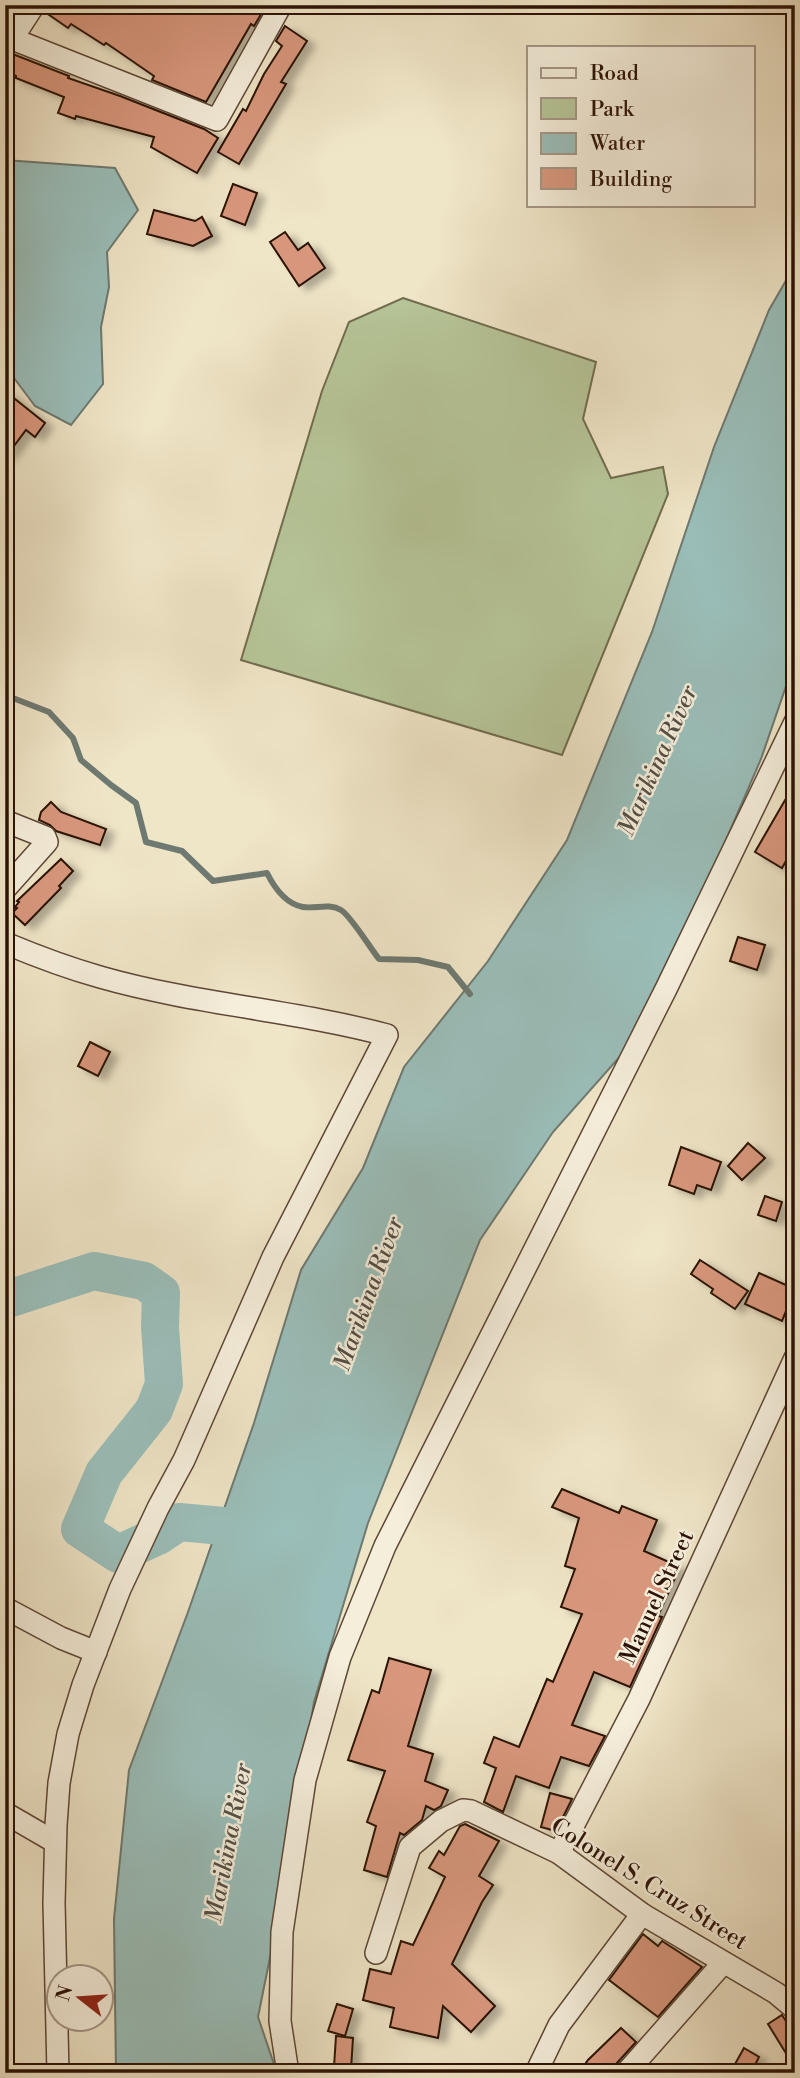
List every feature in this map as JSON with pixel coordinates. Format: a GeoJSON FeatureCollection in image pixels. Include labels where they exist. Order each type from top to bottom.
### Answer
{"type":"FeatureCollection","features":[{"type":"Feature","properties":{"kind":"street"},"geometry":{"type":"LineString","coordinates":[[34,5],[9,37],[217,120],[281,5]]}},
{"type":"Feature","properties":{"kind":"street"},"geometry":{"type":"LineString","coordinates":[[288,2073],[280,2021],[282,1932],[304,1780],[340,1657],[385,1546],[666,989],[795,722]]}},
{"type":"Feature","properties":{"kind":"street"},"geometry":{"type":"LineString","coordinates":[[5,821],[45,837],[47,842],[5,889]]}},
{"type":"Feature","properties":{"kind":"street"},"geometry":{"type":"LineString","coordinates":[[5,943],[100,977],[156,990],[297,1014],[387,1035],[273,1257],[184,1460],[120,1589],[83,1685],[68,1734],[59,1783],[55,1842],[58,2073]]}},
{"type":"Feature","properties":{"kind":"street","name":"Manuel Street"},"geometry":{"type":"LineString","coordinates":[[559,1853],[639,1699],[795,1359]]}},
{"type":"Feature","properties":{"kind":"street"},"geometry":{"type":"LineString","coordinates":[[5,1608],[61,1638],[96,1652]]}},
{"type":"Feature","properties":{"kind":"street","name":"Colonel S. Cruz Street"},"geometry":{"type":"LineString","coordinates":[[376,1953],[410,1847],[441,1821],[463,1810],[471,1811],[559,1853],[642,1914],[776,1993],[795,2010]]}},
{"type":"Feature","properties":{"kind":"street"},"geometry":{"type":"LineString","coordinates":[[5,1813],[55,1842]]}},
{"type":"Feature","properties":{"kind":"street"},"geometry":{"type":"LineString","coordinates":[[536,2073],[559,2025],[642,1914]]}},
{"type":"Feature","properties":{"kind":"street"},"geometry":{"type":"LineString","coordinates":[[626,2073],[723,1963]]}},
{"type":"Feature","properties":{"kind":"green space"},"geometry":{"type":"Polygon","coordinates":[[[403,298],[596,362],[583,419],[611,478],[663,467],[668,494],[562,755],[241,660],[322,391],[349,322],[403,298]]]}},
{"type":"Feature","properties":{"kind":"water"},"geometry":{"type":"Polygon","coordinates":[[[5,160],[115,168],[138,210],[107,252],[109,287],[101,327],[103,384],[71,425],[35,406],[5,366],[5,160]]]}},
{"type":"Feature","properties":{"kind":"water","name":"Marikina River"},"geometry":{"type":"Polygon","coordinates":[[[795,265],[795,660],[761,759],[694,914],[624,1052],[553,1132],[480,1240],[368,1523],[314,1702],[284,1888],[258,2017],[277,2073],[116,2073],[114,1919],[129,1770],[254,1423],[301,1270],[363,1168],[404,1067],[488,961],[567,840],[652,632],[714,447],[769,310],[795,265]]]}},
{"type":"Feature","properties":{"kind":"building"},"geometry":{"type":"Polygon","coordinates":[[[47,5],[263,5],[263,11],[254,26],[251,24],[206,102],[152,80],[154,76],[106,43],[104,45],[71,24],[68,28],[45,12],[47,5]]]}},
{"type":"Feature","properties":{"kind":"building"},"geometry":{"type":"Polygon","coordinates":[[[285,26],[307,41],[281,82],[286,84],[239,164],[218,152],[243,109],[246,111],[264,74],[282,46],[276,41],[285,26]]]}},
{"type":"Feature","properties":{"kind":"building"},"geometry":{"type":"Polygon","coordinates":[[[5,51],[69,76],[68,78],[204,129],[218,138],[197,173],[151,147],[154,137],[58,113],[64,97],[5,71],[5,51]]]}},
{"type":"Feature","properties":{"kind":"building"},"geometry":{"type":"Polygon","coordinates":[[[233,184],[257,193],[245,225],[221,216],[233,184]]]}},
{"type":"Feature","properties":{"kind":"building"},"geometry":{"type":"Polygon","coordinates":[[[154,210],[195,221],[202,217],[212,236],[193,246],[147,234],[154,210]]]}},
{"type":"Feature","properties":{"kind":"building"},"geometry":{"type":"Polygon","coordinates":[[[285,232],[298,250],[308,243],[325,268],[299,286],[270,242],[285,232]]]}},
{"type":"Feature","properties":{"kind":"building"},"geometry":{"type":"Polygon","coordinates":[[[5,391],[45,423],[35,437],[26,430],[5,458],[5,391]]]}},
{"type":"Feature","properties":{"kind":"building"},"geometry":{"type":"Polygon","coordinates":[[[795,783],[795,845],[782,868],[755,852],[795,783]]]}},
{"type":"Feature","properties":{"kind":"building"},"geometry":{"type":"Polygon","coordinates":[[[51,802],[61,812],[106,829],[100,845],[56,831],[39,820],[41,812],[51,802]]]}},
{"type":"Feature","properties":{"kind":"building"},"geometry":{"type":"Polygon","coordinates":[[[61,859],[73,871],[59,886],[61,888],[25,925],[12,913],[17,908],[17,901],[61,859]]]}},
{"type":"Feature","properties":{"kind":"building"},"geometry":{"type":"Polygon","coordinates":[[[738,937],[765,945],[757,970],[730,961],[738,937]]]}},
{"type":"Feature","properties":{"kind":"building"},"geometry":{"type":"Polygon","coordinates":[[[90,1042],[110,1052],[98,1076],[78,1066],[90,1042]]]}},
{"type":"Feature","properties":{"kind":"building"},"geometry":{"type":"Polygon","coordinates":[[[748,1143],[765,1158],[742,1180],[728,1166],[748,1143]]]}},
{"type":"Feature","properties":{"kind":"building"},"geometry":{"type":"Polygon","coordinates":[[[681,1147],[721,1162],[711,1190],[697,1185],[694,1194],[669,1185],[681,1147]]]}},
{"type":"Feature","properties":{"kind":"building"},"geometry":{"type":"Polygon","coordinates":[[[765,1196],[782,1202],[776,1221],[758,1215],[765,1196]]]}},
{"type":"Feature","properties":{"kind":"building"},"geometry":{"type":"Polygon","coordinates":[[[700,1260],[748,1291],[735,1309],[711,1293],[713,1289],[691,1274],[700,1260]]]}},
{"type":"Feature","properties":{"kind":"building"},"geometry":{"type":"Polygon","coordinates":[[[759,1273],[795,1289],[782,1321],[745,1304],[759,1273]]]}},
{"type":"Feature","properties":{"kind":"building"},"geometry":{"type":"Polygon","coordinates":[[[562,1489],[619,1513],[622,1506],[657,1520],[644,1551],[680,1567],[658,1616],[662,1617],[630,1687],[594,1672],[572,1725],[605,1736],[589,1766],[561,1757],[549,1788],[516,1776],[503,1812],[484,1802],[496,1768],[484,1763],[494,1737],[519,1747],[547,1679],[553,1682],[582,1614],[561,1607],[575,1569],[565,1566],[579,1518],[552,1507],[562,1489]]]}},
{"type":"Feature","properties":{"kind":"building"},"geometry":{"type":"Polygon","coordinates":[[[389,1658],[431,1670],[408,1746],[433,1754],[425,1781],[448,1790],[441,1806],[434,1810],[426,1806],[422,1820],[404,1835],[400,1833],[387,1877],[364,1870],[376,1826],[367,1822],[385,1771],[348,1760],[372,1690],[379,1693],[389,1658]]]}},
{"type":"Feature","properties":{"kind":"building"},"geometry":{"type":"Polygon","coordinates":[[[550,1793],[572,1799],[556,1831],[541,1827],[550,1793]]]}},
{"type":"Feature","properties":{"kind":"building"},"geometry":{"type":"Polygon","coordinates":[[[465,1824],[499,1841],[479,1876],[493,1885],[452,1964],[495,2006],[471,2032],[443,2006],[438,2038],[390,2027],[394,2008],[363,2000],[370,1969],[391,1974],[401,1941],[413,1945],[445,1877],[429,1868],[439,1851],[444,1855],[460,1826],[465,1824]]]}},
{"type":"Feature","properties":{"kind":"building"},"geometry":{"type":"Polygon","coordinates":[[[643,1934],[658,1946],[662,1941],[702,1967],[658,2017],[609,1980],[643,1934]]]}},
{"type":"Feature","properties":{"kind":"building"},"geometry":{"type":"Polygon","coordinates":[[[337,2004],[353,2009],[345,2036],[328,2031],[337,2004]]]}},
{"type":"Feature","properties":{"kind":"building"},"geometry":{"type":"Polygon","coordinates":[[[782,2015],[795,2035],[795,2068],[768,2024],[782,2015]]]}},
{"type":"Feature","properties":{"kind":"building"},"geometry":{"type":"Polygon","coordinates":[[[621,2028],[636,2042],[616,2064],[613,2073],[579,2073],[588,2060],[621,2028]]]}},
{"type":"Feature","properties":{"kind":"building"},"geometry":{"type":"Polygon","coordinates":[[[336,2036],[353,2038],[351,2069],[334,2067],[336,2036]]]}},
{"type":"Feature","properties":{"kind":"building"},"geometry":{"type":"Polygon","coordinates":[[[744,2048],[759,2057],[751,2073],[730,2073],[744,2048]]]}},
{"type":"Feature","properties":{"kind":"waterway"},"geometry":{"type":"LineString","coordinates":[[5,695],[49,712],[73,738],[81,760],[136,803],[146,842],[182,851],[213,881],[267,873],[281,894],[291,902],[303,907],[332,907],[345,913],[379,959],[418,960],[448,967],[470,994]]}},
{"type":"Feature","properties":{"kind":"waterway"},"geometry":{"type":"LineString","coordinates":[[5,1300],[94,1271],[144,1281],[161,1293],[160,1327],[164,1384],[154,1410],[104,1473],[80,1529],[118,1554],[158,1536],[179,1522],[245,1528],[267,1537]]}}]}
